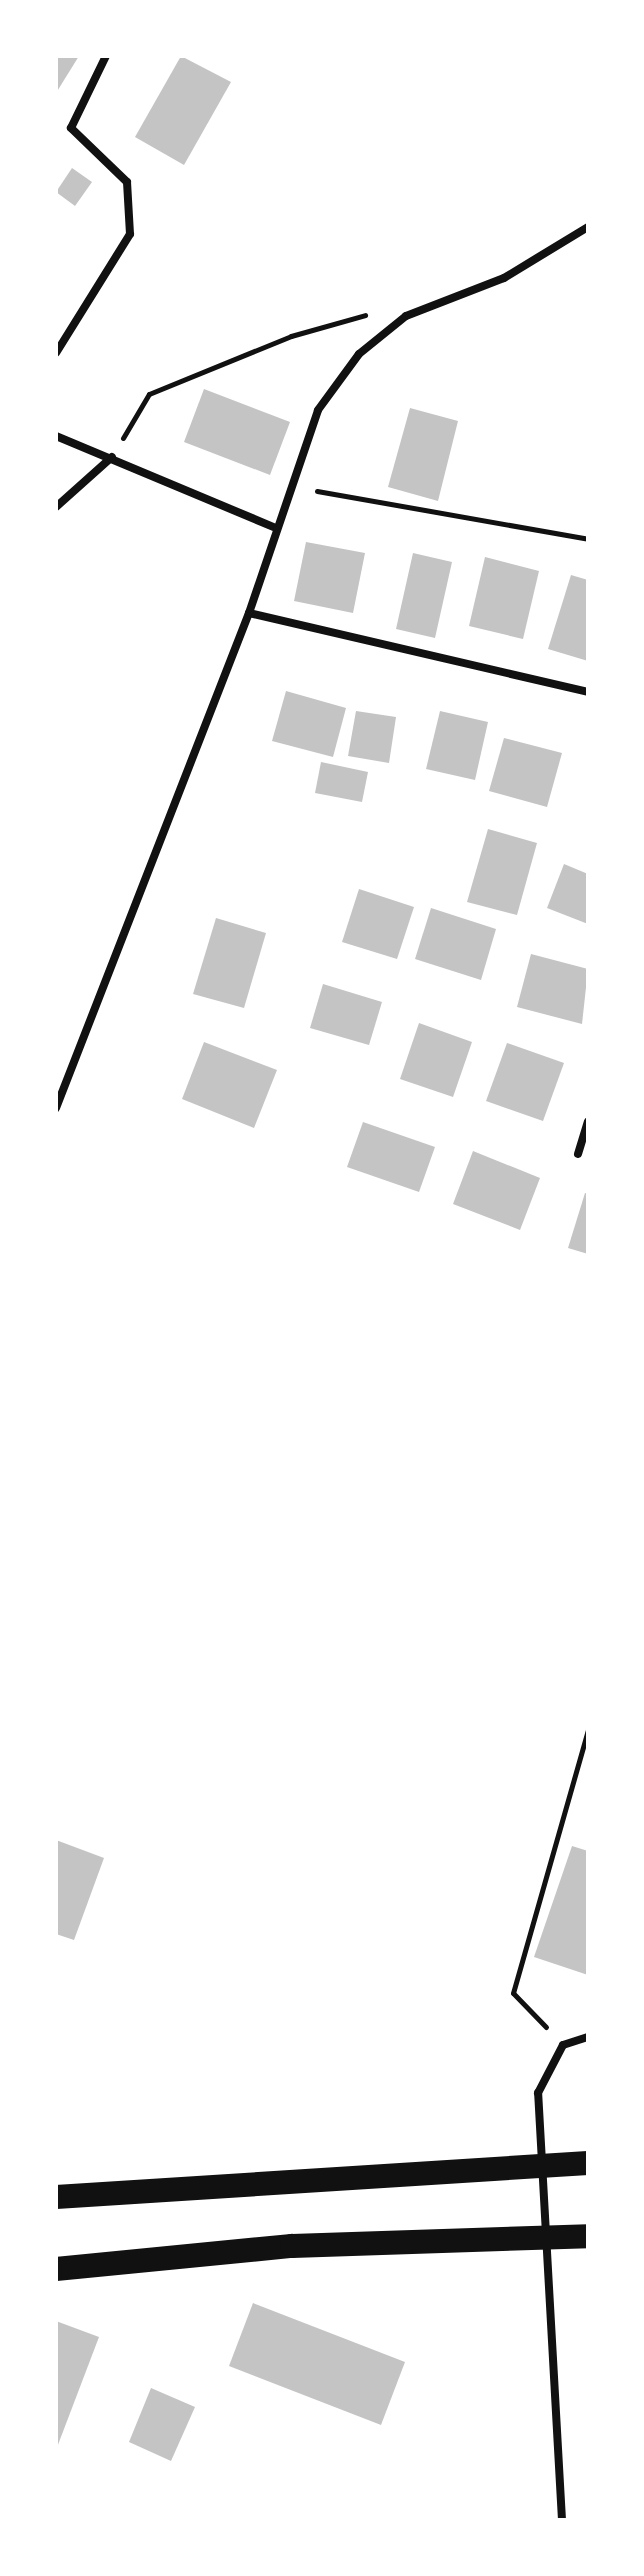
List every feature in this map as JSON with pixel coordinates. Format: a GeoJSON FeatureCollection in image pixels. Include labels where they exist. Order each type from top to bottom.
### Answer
{"type":"FeatureCollection","features":[{"type":"Feature","properties":{"kind":"highway"},"geometry":{"type":"LineString","coordinates":[[56,2197],[579,2163]]}},
{"type":"Feature","properties":{"kind":"highway"},"geometry":{"type":"LineString","coordinates":[[56,2269],[292,2246],[580,2236]]}},
{"type":"Feature","properties":{"kind":"street"},"geometry":{"type":"LineString","coordinates":[[56,353],[130,234],[127,182],[71,128],[106,56]]}},
{"type":"Feature","properties":{"kind":"street"},"geometry":{"type":"LineString","coordinates":[[56,1108],[249,613],[287,486],[318,410],[359,354],[406,316],[504,278],[588,227]]}},
{"type":"Feature","properties":{"kind":"street"},"geometry":{"type":"LineString","coordinates":[[56,436],[274,527]]}},
{"type":"Feature","properties":{"kind":"street"},"geometry":{"type":"LineString","coordinates":[[56,507],[112,457]]}},
{"type":"Feature","properties":{"kind":"street"},"geometry":{"type":"LineString","coordinates":[[249,613],[588,692]]}},
{"type":"Feature","properties":{"kind":"street"},"geometry":{"type":"LineString","coordinates":[[578,1154],[588,1121]]}},
{"type":"Feature","properties":{"kind":"street"},"geometry":{"type":"LineString","coordinates":[[562,2520],[538,2093],[563,2045],[588,2037]]}},
{"type":"Feature","properties":{"kind":"path"},"geometry":{"type":"LineString","coordinates":[[112,457],[149,394],[353,315],[406,316]]}},
{"type":"Feature","properties":{"kind":"path"},"geometry":{"type":"LineString","coordinates":[[287,486],[588,539]]}},
{"type":"Feature","properties":{"kind":"path"},"geometry":{"type":"LineString","coordinates":[[563,2045],[513,1993],[588,1730]]}},
{"type":"Feature","properties":{"kind":"building"},"geometry":{"type":"Polygon","coordinates":[[[56,56],[79,56],[56,93],[56,56]]]}},
{"type":"Feature","properties":{"kind":"building"},"geometry":{"type":"Polygon","coordinates":[[[181,56],[231,82],[184,165],[135,137],[181,56]]]}},
{"type":"Feature","properties":{"kind":"building"},"geometry":{"type":"Polygon","coordinates":[[[72,168],[92,182],[75,206],[56,192],[72,168]]]}},
{"type":"Feature","properties":{"kind":"building"},"geometry":{"type":"Polygon","coordinates":[[[204,389],[290,422],[270,475],[184,442],[204,389]]]}},
{"type":"Feature","properties":{"kind":"building"},"geometry":{"type":"Polygon","coordinates":[[[410,408],[458,421],[438,501],[388,487],[410,408]]]}},
{"type":"Feature","properties":{"kind":"building"},"geometry":{"type":"Polygon","coordinates":[[[306,542],[365,553],[353,613],[294,601],[306,542]]]}},
{"type":"Feature","properties":{"kind":"building"},"geometry":{"type":"Polygon","coordinates":[[[413,553],[452,562],[435,638],[396,629],[413,553]]]}},
{"type":"Feature","properties":{"kind":"building"},"geometry":{"type":"Polygon","coordinates":[[[485,557],[539,571],[523,639],[469,626],[485,557]]]}},
{"type":"Feature","properties":{"kind":"building"},"geometry":{"type":"Polygon","coordinates":[[[571,575],[588,580],[588,661],[548,649],[571,575]]]}},
{"type":"Feature","properties":{"kind":"building"},"geometry":{"type":"Polygon","coordinates":[[[286,691],[346,708],[333,757],[272,741],[286,691]]]}},
{"type":"Feature","properties":{"kind":"building"},"geometry":{"type":"Polygon","coordinates":[[[356,711],[396,717],[389,763],[348,756],[356,711]]]}},
{"type":"Feature","properties":{"kind":"building"},"geometry":{"type":"Polygon","coordinates":[[[440,711],[488,722],[475,780],[426,769],[440,711]]]}},
{"type":"Feature","properties":{"kind":"building"},"geometry":{"type":"Polygon","coordinates":[[[504,738],[562,753],[547,807],[489,791],[504,738]]]}},
{"type":"Feature","properties":{"kind":"building"},"geometry":{"type":"Polygon","coordinates":[[[321,762],[368,772],[362,802],[315,793],[321,762]]]}},
{"type":"Feature","properties":{"kind":"building"},"geometry":{"type":"Polygon","coordinates":[[[488,829],[537,843],[517,915],[467,902],[488,829]]]}},
{"type":"Feature","properties":{"kind":"building"},"geometry":{"type":"Polygon","coordinates":[[[564,864],[588,874],[588,924],[547,908],[564,864]]]}},
{"type":"Feature","properties":{"kind":"building"},"geometry":{"type":"Polygon","coordinates":[[[359,889],[414,907],[397,959],[342,942],[359,889]]]}},
{"type":"Feature","properties":{"kind":"building"},"geometry":{"type":"Polygon","coordinates":[[[431,908],[496,929],[481,980],[415,959],[431,908]]]}},
{"type":"Feature","properties":{"kind":"building"},"geometry":{"type":"Polygon","coordinates":[[[216,918],[266,933],[244,1008],[193,994],[216,918]]]}},
{"type":"Feature","properties":{"kind":"building"},"geometry":{"type":"Polygon","coordinates":[[[531,954],[588,969],[582,1024],[517,1007],[531,954]]]}},
{"type":"Feature","properties":{"kind":"building"},"geometry":{"type":"Polygon","coordinates":[[[323,984],[382,1002],[369,1045],[310,1028],[323,984]]]}},
{"type":"Feature","properties":{"kind":"building"},"geometry":{"type":"Polygon","coordinates":[[[419,1023],[472,1042],[453,1097],[400,1079],[419,1023]]]}},
{"type":"Feature","properties":{"kind":"building"},"geometry":{"type":"Polygon","coordinates":[[[204,1042],[277,1070],[254,1128],[182,1099],[204,1042]]]}},
{"type":"Feature","properties":{"kind":"building"},"geometry":{"type":"Polygon","coordinates":[[[507,1043],[564,1063],[543,1121],[486,1101],[507,1043]]]}},
{"type":"Feature","properties":{"kind":"building"},"geometry":{"type":"Polygon","coordinates":[[[363,1122],[435,1147],[419,1192],[347,1167],[363,1122]]]}},
{"type":"Feature","properties":{"kind":"building"},"geometry":{"type":"Polygon","coordinates":[[[473,1151],[540,1178],[520,1230],[453,1204],[473,1151]]]}},
{"type":"Feature","properties":{"kind":"building"},"geometry":{"type":"Polygon","coordinates":[[[585,1193],[588,1194],[588,1254],[568,1248],[585,1193]]]}},
{"type":"Feature","properties":{"kind":"building"},"geometry":{"type":"Polygon","coordinates":[[[56,1840],[104,1858],[74,1940],[56,1934],[56,1840]]]}},
{"type":"Feature","properties":{"kind":"building"},"geometry":{"type":"Polygon","coordinates":[[[572,1846],[588,1851],[588,1975],[534,1957],[572,1846]]]}},
{"type":"Feature","properties":{"kind":"building"},"geometry":{"type":"Polygon","coordinates":[[[253,2303],[405,2362],[381,2425],[229,2366],[253,2303]]]}},
{"type":"Feature","properties":{"kind":"building"},"geometry":{"type":"Polygon","coordinates":[[[56,2321],[99,2337],[56,2450],[56,2321]]]}},
{"type":"Feature","properties":{"kind":"building"},"geometry":{"type":"Polygon","coordinates":[[[151,2388],[195,2407],[171,2461],[129,2442],[151,2388]]]}}]}
